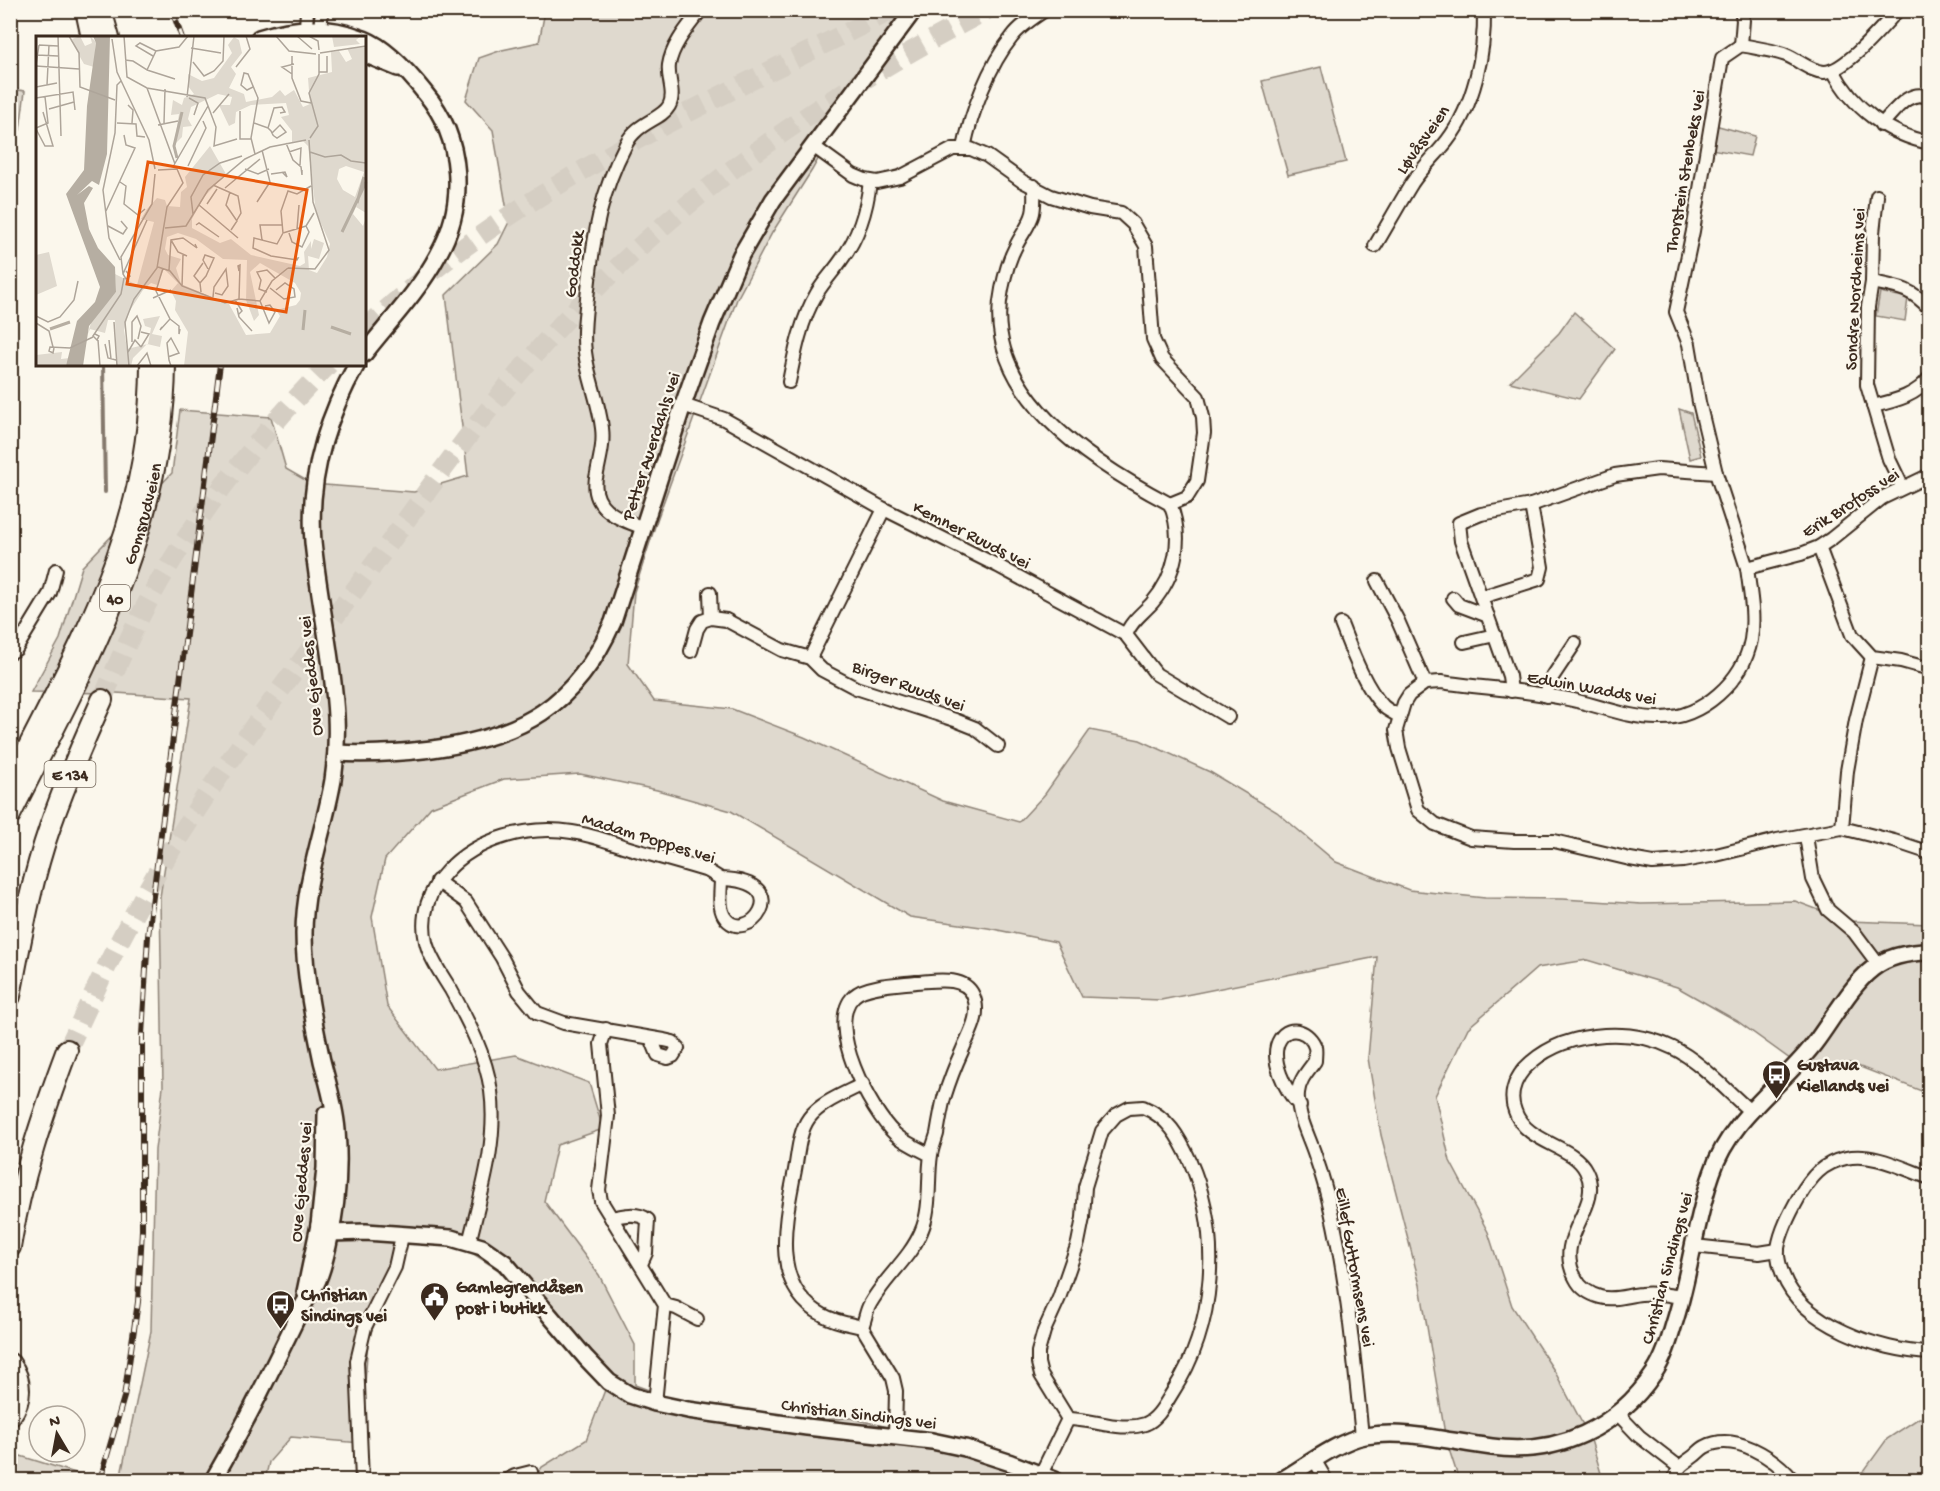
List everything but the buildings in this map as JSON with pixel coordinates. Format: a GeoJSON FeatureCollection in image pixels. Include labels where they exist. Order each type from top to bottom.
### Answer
{"type":"FeatureCollection","features":[{"type":"Feature","properties":{"kind":"main road"},"geometry":{"type":"LineString","coordinates":[[86,10],[92,36]]}},
{"type":"Feature","properties":{"kind":"main road"},"geometry":{"type":"LineString","coordinates":[[101,10],[108,36]]}},
{"type":"Feature","properties":{"kind":"main road","name":"Gomsrudveien"},"geometry":{"type":"LineString","coordinates":[[10,784],[90,621],[118,555],[142,463],[151,366]]}},
{"type":"Feature","properties":{"kind":"main road","name":"Gomsrudveien"},"geometry":{"type":"LineString","coordinates":[[10,815],[103,627],[131,560],[154,475],[162,419],[165,366]]}},
{"type":"Feature","properties":{"kind":"main road","name":"E 134"},"geometry":{"type":"LineString","coordinates":[[10,996],[22,934],[47,838],[81,747],[102,700]]}},
{"type":"Feature","properties":{"kind":"main road"},"geometry":{"type":"LineString","coordinates":[[10,1247],[33,1148],[67,1050]]}},
{"type":"Feature","properties":{"kind":"main road"},"geometry":{"type":"LineString","coordinates":[[10,1364],[18,1379],[19,1390],[18,1401],[10,1416]]}},
{"type":"Feature","properties":{"kind":"street"},"geometry":{"type":"LineString","coordinates":[[308,10],[312,33]]}},
{"type":"Feature","properties":{"kind":"street"},"geometry":{"type":"LineString","coordinates":[[312,33],[322,10]]}},
{"type":"Feature","properties":{"kind":"street","name":"Goddokk"},"geometry":{"type":"LineString","coordinates":[[644,528],[612,515],[603,506],[596,489],[602,431],[586,363],[584,331],[592,253],[601,205],[626,143],[640,126],[663,113],[668,107],[672,96],[668,73],[671,58],[682,37],[701,10]]}},
{"type":"Feature","properties":{"kind":"street","name":"Petter Auerdahls vei"},"geometry":{"type":"LineString","coordinates":[[336,753],[384,754],[480,741],[516,728],[551,706],[579,679],[600,650],[613,622],[683,405],[723,296],[741,255],[773,201],[914,10]]}},
{"type":"Feature","properties":{"kind":"street"},"geometry":{"type":"LineString","coordinates":[[964,148],[975,107],[998,60],[1013,35],[1045,10]]}},
{"type":"Feature","properties":{"kind":"street","name":"Løvåsveien"},"geometry":{"type":"LineString","coordinates":[[1375,246],[1414,180],[1460,122],[1477,75],[1484,10]]}},
{"type":"Feature","properties":{"kind":"street"},"geometry":{"type":"LineString","coordinates":[[1741,10],[1743,20],[1741,45],[1786,55],[1811,69],[1825,72],[1844,63],[1898,10]]}},
{"type":"Feature","properties":{"kind":"street"},"geometry":{"type":"LineString","coordinates":[[265,36],[281,31],[312,33],[338,31],[356,36]]}},
{"type":"Feature","properties":{"kind":"street"},"geometry":{"type":"LineString","coordinates":[[366,40],[381,47],[432,101],[448,132],[457,164],[456,201],[448,235],[439,254],[366,351]]}},
{"type":"Feature","properties":{"kind":"street","name":"Thorstein Stenbeks vei"},"geometry":{"type":"LineString","coordinates":[[1716,473],[1701,411],[1689,344],[1676,312],[1695,219],[1722,58],[1741,45]]}},
{"type":"Feature","properties":{"kind":"street"},"geometry":{"type":"LineString","coordinates":[[366,55],[404,71]]}},
{"type":"Feature","properties":{"kind":"street"},"geometry":{"type":"LineString","coordinates":[[1833,70],[1840,84],[1850,96],[1881,125],[1902,136],[1929,143]]}},
{"type":"Feature","properties":{"kind":"street"},"geometry":{"type":"LineString","coordinates":[[1881,125],[1910,97],[1923,95],[1929,98]]}},
{"type":"Feature","properties":{"kind":"street"},"geometry":{"type":"LineString","coordinates":[[813,146],[853,175],[870,181],[885,181],[900,177],[945,151],[964,148],[979,152],[1022,181],[1051,196],[1090,208],[1121,213],[1141,235],[1146,246],[1153,339],[1162,359],[1198,397],[1203,417],[1204,440],[1197,481],[1187,497],[1170,504]]}},
{"type":"Feature","properties":{"kind":"street"},"geometry":{"type":"LineString","coordinates":[[789,382],[802,325],[817,293],[843,258],[857,232],[866,209],[870,181]]}},
{"type":"Feature","properties":{"kind":"street"},"geometry":{"type":"LineString","coordinates":[[1034,186],[1032,216],[1015,246],[999,308],[1000,326],[1007,358],[1019,384],[1036,407],[1060,431],[1107,467],[1170,504],[1177,534],[1172,573],[1156,598],[1129,627],[1126,635]]}},
{"type":"Feature","properties":{"kind":"street","name":"Sondre Nordheims vei"},"geometry":{"type":"LineString","coordinates":[[1877,196],[1873,233],[1872,282],[1868,308],[1867,385],[1889,459],[1902,486]]}},
{"type":"Feature","properties":{"kind":"street"},"geometry":{"type":"LineString","coordinates":[[1872,282],[1902,287],[1921,300],[1929,309]]}},
{"type":"Feature","properties":{"kind":"street","name":"Ove Gjeddes vei"},"geometry":{"type":"LineString","coordinates":[[213,1480],[268,1378],[302,1306],[327,1226],[326,1132],[322,1060],[307,972],[304,932],[307,891],[330,793],[336,753],[336,713],[313,541],[313,497],[319,457],[329,422],[336,403],[356,366]]}},
{"type":"Feature","properties":{"kind":"street"},"geometry":{"type":"LineString","coordinates":[[1873,406],[1901,399],[1925,384],[1929,377]]}},
{"type":"Feature","properties":{"kind":"street","name":"Kemner Ruuds vei"},"geometry":{"type":"LineString","coordinates":[[683,405],[724,419],[884,509],[998,566],[1126,635],[1156,674],[1228,717]]}},
{"type":"Feature","properties":{"kind":"street"},"geometry":{"type":"LineString","coordinates":[[1511,691],[1509,676],[1461,540],[1458,523],[1481,514],[1531,505],[1615,475],[1658,469],[1716,473],[1748,568]]}},
{"type":"Feature","properties":{"kind":"street","name":"Erik Brofoss vei"},"geometry":{"type":"LineString","coordinates":[[1748,568],[1819,547],[1882,498],[1902,486],[1929,475]]}},
{"type":"Feature","properties":{"kind":"street"},"geometry":{"type":"LineString","coordinates":[[1482,597],[1539,579],[1542,567],[1531,505]]}},
{"type":"Feature","properties":{"kind":"street"},"geometry":{"type":"LineString","coordinates":[[810,658],[884,509]]}},
{"type":"Feature","properties":{"kind":"street"},"geometry":{"type":"LineString","coordinates":[[1819,547],[1852,635],[1872,657],[1901,661],[1929,669]]}},
{"type":"Feature","properties":{"kind":"street","name":"Edwin Wadds vei"},"geometry":{"type":"LineString","coordinates":[[1425,682],[1441,682],[1567,699],[1648,718],[1678,716],[1706,704],[1732,680],[1748,651],[1753,622],[1748,568]]}},
{"type":"Feature","properties":{"kind":"street"},"geometry":{"type":"LineString","coordinates":[[10,653],[16,649],[50,593],[56,570]]}},
{"type":"Feature","properties":{"kind":"street"},"geometry":{"type":"LineString","coordinates":[[1377,580],[1425,682],[1409,695],[1399,716],[1396,730],[1399,748],[1418,810],[1435,824],[1472,838],[1554,841],[1630,859],[1653,862],[1683,861],[1842,828],[1894,841],[1929,853]]}},
{"type":"Feature","properties":{"kind":"street"},"geometry":{"type":"LineString","coordinates":[[691,651],[697,629],[702,621],[711,618],[710,592]]}},
{"type":"Feature","properties":{"kind":"street"},"geometry":{"type":"LineString","coordinates":[[1453,598],[1459,605],[1488,616]]}},
{"type":"Feature","properties":{"kind":"street","name":"Birger Ruuds vei"},"geometry":{"type":"LineString","coordinates":[[711,618],[726,620],[782,650],[810,658],[822,670],[856,688],[975,728],[998,746]]}},
{"type":"Feature","properties":{"kind":"street"},"geometry":{"type":"LineString","coordinates":[[1341,624],[1371,688],[1383,707],[1399,716]]}},
{"type":"Feature","properties":{"kind":"street"},"geometry":{"type":"LineString","coordinates":[[1464,642],[1495,635]]}},
{"type":"Feature","properties":{"kind":"street"},"geometry":{"type":"LineString","coordinates":[[1546,696],[1549,682],[1575,643]]}},
{"type":"Feature","properties":{"kind":"street"},"geometry":{"type":"LineString","coordinates":[[1842,828],[1847,771],[1856,720],[1872,657]]}},
{"type":"Feature","properties":{"kind":"street","name":"Madam Poppes vei"},"geometry":{"type":"LineString","coordinates":[[469,1243],[494,1128],[494,1112],[491,1088],[479,1046],[426,942],[425,911],[437,881],[465,855],[480,846],[511,835],[554,830],[600,839],[708,871],[721,879]]}},
{"type":"Feature","properties":{"kind":"street"},"geometry":{"type":"LineString","coordinates":[[1806,836],[1813,879],[1828,910],[1854,932],[1878,964],[1890,957],[1929,952]]}},
{"type":"Feature","properties":{"kind":"street"},"geometry":{"type":"LineString","coordinates":[[437,881],[466,902],[502,958],[519,992],[537,1013],[564,1023],[651,1038]]}},
{"type":"Feature","properties":{"kind":"street","name":"Christian Sindings vei"},"geometry":{"type":"LineString","coordinates":[[1282,1480],[1362,1436],[1392,1434],[1492,1447],[1527,1449],[1547,1447],[1577,1438],[1618,1414],[1634,1399],[1655,1371],[1665,1351],[1682,1297],[1712,1172],[1731,1135],[1814,1045],[1856,984],[1878,964]]}},
{"type":"Feature","properties":{"kind":"street"},"geometry":{"type":"LineString","coordinates":[[862,1327],[869,1305],[914,1247],[921,1232],[927,1215],[931,1155],[944,1099],[962,1048],[972,1030],[976,1014],[976,1002],[968,987],[957,982],[939,980],[867,989],[855,995],[847,1006],[844,1038],[851,1058],[875,1108],[895,1134],[931,1155]]}},
{"type":"Feature","properties":{"kind":"street"},"geometry":{"type":"LineString","coordinates":[[606,1029],[601,1044],[608,1116],[599,1190],[601,1201],[665,1305],[655,1403]]}},
{"type":"Feature","properties":{"kind":"street","name":"Eillef Guttormsens vei"},"geometry":{"type":"LineString","coordinates":[[1300,1106],[1284,1083],[1276,1053],[1284,1033],[1296,1029],[1303,1031],[1315,1047],[1315,1061],[1301,1080],[1298,1094],[1331,1210],[1338,1247],[1362,1436]]}},
{"type":"Feature","properties":{"kind":"street"},"geometry":{"type":"LineString","coordinates":[[1682,1297],[1642,1293],[1606,1299],[1588,1293],[1578,1284],[1568,1259],[1574,1231],[1587,1207],[1591,1192],[1587,1172],[1568,1154],[1542,1141],[1524,1126],[1515,1113],[1512,1100],[1514,1084],[1535,1059],[1566,1042],[1607,1036],[1631,1036],[1674,1048],[1706,1071],[1750,1112]]}},
{"type":"Feature","properties":{"kind":"street"},"geometry":{"type":"LineString","coordinates":[[863,1084],[822,1106],[809,1117],[801,1134],[786,1221],[784,1255],[796,1288],[807,1303],[822,1315],[862,1327],[893,1378],[896,1391],[895,1436]]}},
{"type":"Feature","properties":{"kind":"street"},"geometry":{"type":"LineString","coordinates":[[1143,1107],[1166,1120],[1175,1132],[1196,1174],[1209,1232],[1211,1256],[1206,1311],[1194,1354],[1158,1414],[1147,1423],[1133,1426],[1085,1419],[1068,1419],[1041,1375],[1038,1352],[1078,1243],[1083,1218],[1085,1187],[1101,1131],[1116,1115],[1129,1108],[1143,1107]]}},
{"type":"Feature","properties":{"kind":"street"},"geometry":{"type":"LineString","coordinates":[[1929,1178],[1869,1158],[1845,1158],[1824,1166],[1813,1175],[1791,1211],[1778,1250],[1781,1268],[1789,1288],[1799,1302],[1811,1311],[1839,1329],[1875,1345],[1895,1350],[1929,1353]]}},
{"type":"Feature","properties":{"kind":"street"},"geometry":{"type":"LineString","coordinates":[[611,1218],[620,1215],[637,1215],[648,1220],[646,1253],[641,1264]]}},
{"type":"Feature","properties":{"kind":"street","name":"Christian Sindings vei"},"geometry":{"type":"LineString","coordinates":[[327,1226],[402,1236],[451,1238],[482,1247],[505,1263],[585,1358],[609,1382],[630,1395],[655,1403],[807,1427],[932,1441],[965,1448],[1048,1477]]}},
{"type":"Feature","properties":{"kind":"street"},"geometry":{"type":"LineString","coordinates":[[362,1480],[357,1361],[365,1327],[395,1268],[402,1236]]}},
{"type":"Feature","properties":{"kind":"street"},"geometry":{"type":"LineString","coordinates":[[1694,1245],[1759,1252],[1778,1250]]}},
{"type":"Feature","properties":{"kind":"street"},"geometry":{"type":"LineString","coordinates":[[665,1305],[697,1319]]}},
{"type":"Feature","properties":{"kind":"street"},"geometry":{"type":"LineString","coordinates":[[1618,1414],[1639,1436],[1678,1467]]}},
{"type":"Feature","properties":{"kind":"street"},"geometry":{"type":"LineString","coordinates":[[1048,1477],[1068,1419]]}},
{"type":"Feature","properties":{"kind":"street"},"geometry":{"type":"LineString","coordinates":[[1674,1480],[1678,1467],[1706,1446],[1719,1443],[1740,1444],[1763,1454],[1793,1480]]}},
{"type":"Feature","properties":{"kind":"street"},"geometry":{"type":"LineString","coordinates":[[1315,1461],[1326,1480]]}},
{"type":"Feature","properties":{"kind":"street"},"geometry":{"type":"LineString","coordinates":[[507,1480],[531,1472]]}},
{"type":"Feature","properties":{"kind":"shaded area"},"geometry":{"type":"Polygon","coordinates":[[[545,11],[917,11],[849,103],[812,170],[772,233],[737,299],[657,520],[634,592],[628,664],[654,701],[732,709],[804,737],[943,801],[1019,822],[1045,794],[1090,730],[1140,740],[1210,772],[1277,812],[1336,862],[1409,890],[1485,898],[1563,899],[1641,904],[1795,901],[1848,921],[1929,924],[1929,1094],[1850,1063],[1801,1067],[1737,1021],[1677,987],[1587,960],[1537,968],[1468,1028],[1435,1096],[1450,1161],[1488,1232],[1512,1306],[1555,1372],[1591,1440],[1603,1480],[1459,1480],[1446,1440],[1420,1285],[1381,1135],[1368,1058],[1377,957],[1161,1000],[1082,997],[1056,942],[988,928],[910,917],[731,811],[657,790],[580,774],[504,779],[431,807],[385,859],[372,917],[387,1006],[435,1069],[516,1055],[589,1083],[603,1129],[557,1145],[544,1201],[599,1275],[635,1345],[635,1385],[695,1407],[772,1423],[850,1418],[926,1436],[1062,1480],[534,1480],[542,1467],[586,1440],[608,1382],[569,1350],[528,1298],[497,1269],[463,1247],[402,1239],[397,1272],[368,1339],[361,1443],[291,1437],[269,1462],[265,1480],[120,1480],[151,1331],[155,1150],[163,1087],[160,897],[191,698],[116,693],[31,692],[60,639],[82,567],[172,473],[180,410],[271,417],[286,469],[312,484],[414,492],[468,476],[446,295],[498,244],[509,222],[493,130],[466,100],[479,58],[502,50],[539,42],[545,11]]]}},
{"type":"Feature","properties":{"kind":"shaded area"},"geometry":{"type":"Polygon","coordinates":[[[1321,67],[1346,162],[1288,175],[1262,81],[1321,67]]]}},
{"type":"Feature","properties":{"kind":"shaded area"},"geometry":{"type":"Polygon","coordinates":[[[11,89],[25,91],[20,130],[11,129],[11,89]]]}},
{"type":"Feature","properties":{"kind":"shaded area"},"geometry":{"type":"Polygon","coordinates":[[[1715,125],[1755,136],[1750,156],[1711,149],[1715,125]]]}},
{"type":"Feature","properties":{"kind":"shaded area"},"geometry":{"type":"Polygon","coordinates":[[[1880,292],[1908,298],[1905,321],[1876,316],[1880,292]]]}},
{"type":"Feature","properties":{"kind":"shaded area"},"geometry":{"type":"Polygon","coordinates":[[[1574,312],[1615,349],[1579,399],[1510,382],[1559,333],[1574,312]]]}},
{"type":"Feature","properties":{"kind":"shaded area"},"geometry":{"type":"Polygon","coordinates":[[[1679,409],[1691,413],[1701,456],[1690,459],[1679,409]]]}},
{"type":"Feature","properties":{"kind":"shaded area"},"geometry":{"type":"Polygon","coordinates":[[[1919,1418],[1929,1418],[1929,1480],[1844,1480],[1864,1471],[1887,1439],[1919,1418]]]}},
{"type":"Feature","properties":{"kind":"shaded area"},"geometry":{"type":"Polygon","coordinates":[[[10,1453],[27,1458],[27,1464],[46,1464],[98,1480],[11,1480],[10,1453]]]}},
{"type":"Feature","properties":{"kind":"waterway"},"geometry":{"type":"LineString","coordinates":[[103,366],[105,492]]}},
{"type":"Feature","properties":{"kind":"tunnel"},"geometry":{"type":"LineString","coordinates":[[366,328],[423,279],[484,233],[549,190],[684,114],[892,10]]}},
{"type":"Feature","properties":{"kind":"tunnel"},"geometry":{"type":"LineString","coordinates":[[67,1050],[130,921],[195,812],[268,708],[447,465],[528,362],[578,307],[630,256],[684,208],[740,164],[859,83],[987,10]]}},
{"type":"Feature","properties":{"kind":"tunnel"},"geometry":{"type":"LineString","coordinates":[[102,700],[133,631],[177,552],[249,453],[327,366]]}},
{"type":"Feature","properties":{"kind":"railway"},"geometry":{"type":"LineString","coordinates":[[172,10],[181,36]]}},
{"type":"Feature","properties":{"kind":"railway"},"geometry":{"type":"LineString","coordinates":[[100,1480],[124,1397],[138,1302],[142,1230],[142,1035],[148,936],[220,366]]}},
{"type":"Feature","properties":{"kind":"place","name":"Gustava Kiellands vei"},"geometry":{"type":"Point","coordinates":[1776,1100]}},
{"type":"Feature","properties":{"kind":"place","name":"Gamlegrendåsen post i butikk"},"geometry":{"type":"Point","coordinates":[435,1322]}},
{"type":"Feature","properties":{"kind":"place","name":"Christian Sindings vei"},"geometry":{"type":"Point","coordinates":[280,1330]}}]}
